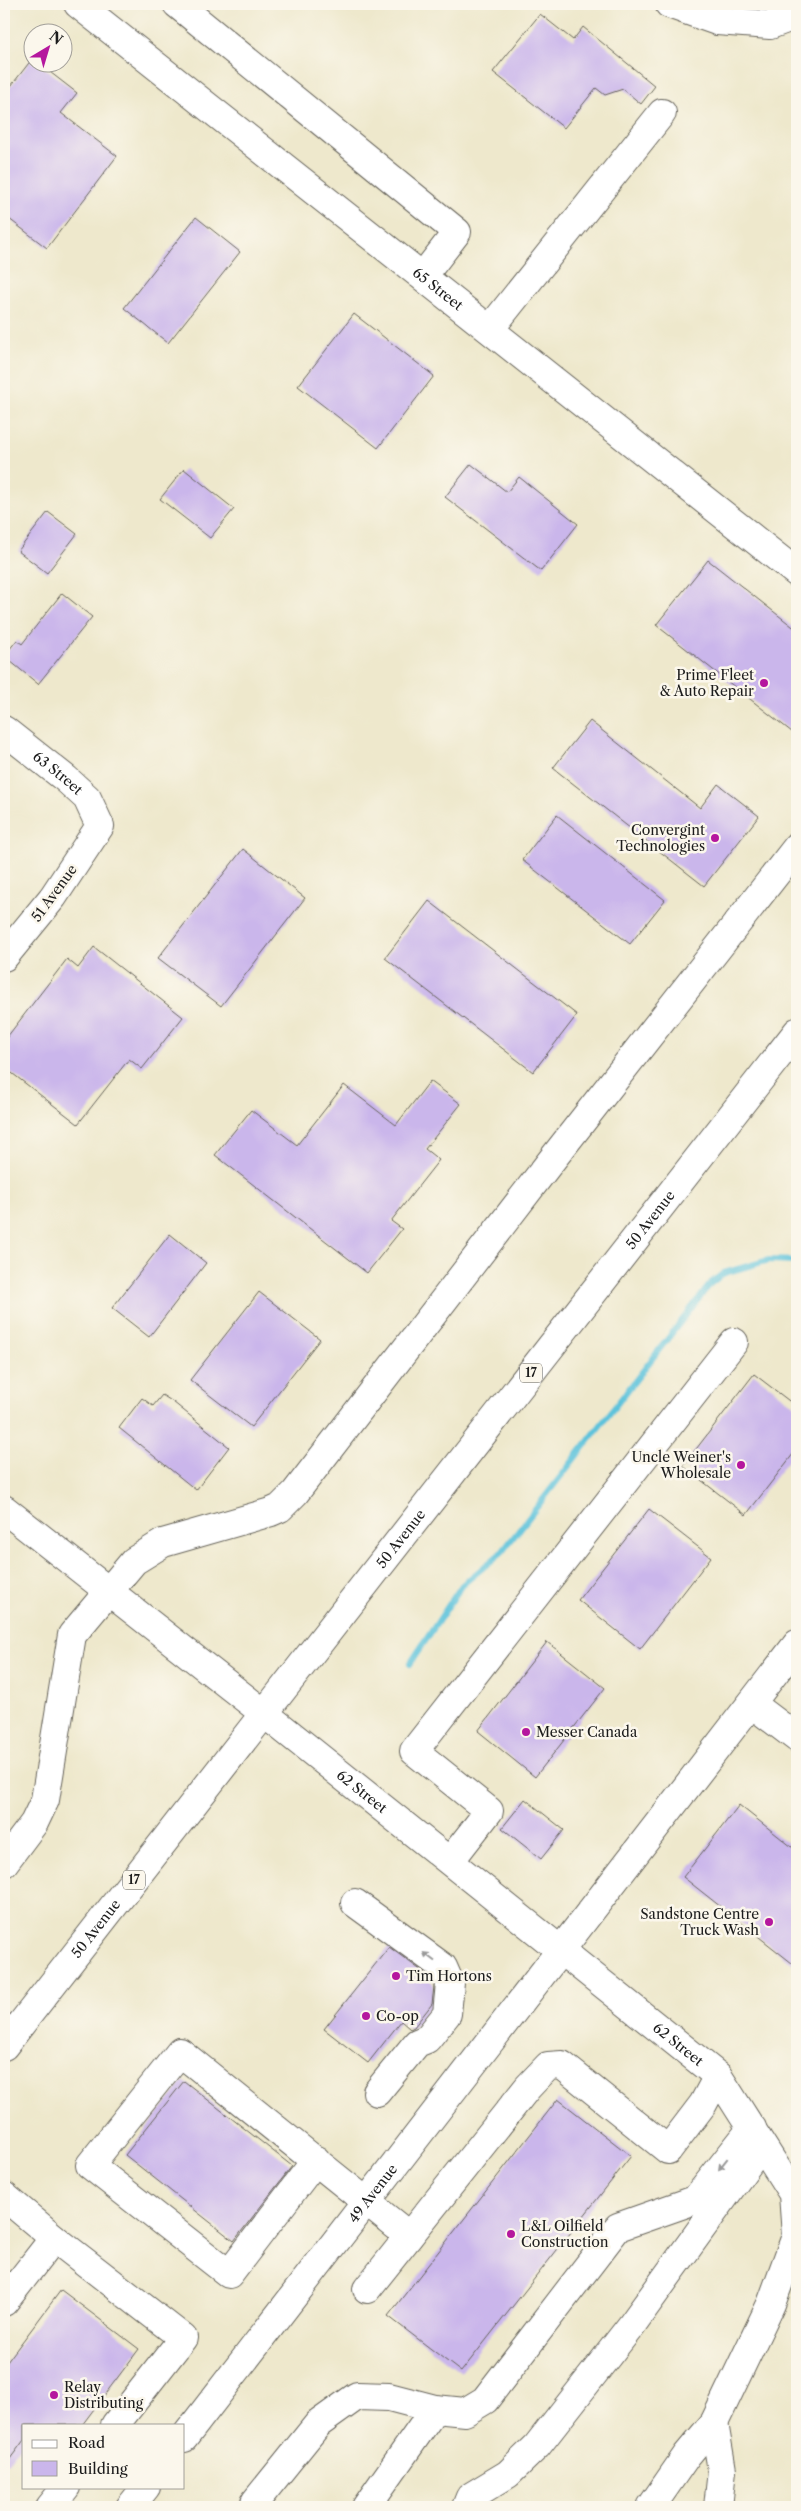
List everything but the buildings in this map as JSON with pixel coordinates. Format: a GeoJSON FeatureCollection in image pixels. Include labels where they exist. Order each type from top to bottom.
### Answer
{"type":"FeatureCollection","features":[{"type":"Feature","properties":{"kind":"street","name":"65 Street"},"geometry":{"type":"LineString","coordinates":[[78,4],[797,573]]}},
{"type":"Feature","properties":{"kind":"street"},"geometry":{"type":"LineString","coordinates":[[177,4],[457,232],[423,276]]}},
{"type":"Feature","properties":{"kind":"street"},"geometry":{"type":"LineString","coordinates":[[668,4],[717,20],[752,24],[770,25],[797,15]]}},
{"type":"Feature","properties":{"kind":"street"},"geometry":{"type":"LineString","coordinates":[[490,329],[662,113]]}},
{"type":"Feature","properties":{"kind":"street","name":"63 Street"},"geometry":{"type":"LineString","coordinates":[[4,730],[87,798],[100,826]]}},
{"type":"Feature","properties":{"kind":"street","name":"51 Avenue"},"geometry":{"type":"LineString","coordinates":[[4,957],[54,897],[100,826]]}},
{"type":"Feature","properties":{"kind":"street"},"geometry":{"type":"LineString","coordinates":[[4,1863],[34,1823],[45,1800],[72,1635],[134,1561],[163,1543],[271,1512],[280,1508],[295,1493],[797,848]]}},
{"type":"Feature","properties":{"kind":"street","name":"50 Avenue"},"geometry":{"type":"LineString","coordinates":[[4,2046],[797,1032]]}},
{"type":"Feature","properties":{"kind":"street"},"geometry":{"type":"LineString","coordinates":[[450,1861],[489,1811],[414,1751],[734,1342]]}},
{"type":"Feature","properties":{"kind":"street","name":"62 Street"},"geometry":{"type":"LineString","coordinates":[[4,1509],[265,1714],[718,2076],[758,2136],[793,2194],[796,2236],[771,2304],[714,2424],[687,2455],[650,2507]]}},
{"type":"Feature","properties":{"kind":"street","name":"49 Avenue"},"geometry":{"type":"LineString","coordinates":[[185,2437],[797,1644]]}},
{"type":"Feature","properties":{"kind":"street"},"geometry":{"type":"LineString","coordinates":[[752,1704],[797,1738]]}},
{"type":"Feature","properties":{"kind":"street"},"geometry":{"type":"LineString","coordinates":[[356,1903],[443,1967],[450,1983],[447,2014],[427,2039],[417,2043],[377,2092]]}},
{"type":"Feature","properties":{"kind":"street"},"geometry":{"type":"LineString","coordinates":[[316,2160],[229,2274],[90,2165],[180,2052],[316,2160],[409,2236]]}},
{"type":"Feature","properties":{"kind":"street"},"geometry":{"type":"LineString","coordinates":[[367,2289],[528,2086],[548,2066],[562,2065],[668,2150],[702,2104],[718,2076]]}},
{"type":"Feature","properties":{"kind":"street"},"geometry":{"type":"LineString","coordinates":[[466,2507],[470,2497],[508,2474],[537,2446],[631,2326],[703,2206],[758,2136]]}},
{"type":"Feature","properties":{"kind":"street"},"geometry":{"type":"LineString","coordinates":[[4,2196],[54,2238],[184,2338],[116,2424]]}},
{"type":"Feature","properties":{"kind":"street"},"geometry":{"type":"LineString","coordinates":[[255,2507],[256,2502],[318,2424],[357,2396],[389,2397],[435,2409],[465,2412],[485,2400],[618,2227],[703,2206]]}},
{"type":"Feature","properties":{"kind":"street"},"geometry":{"type":"LineString","coordinates":[[4,2302],[54,2238]]}},
{"type":"Feature","properties":{"kind":"street"},"geometry":{"type":"LineString","coordinates":[[366,2507],[435,2409]]}},
{"type":"Feature","properties":{"kind":"street"},"geometry":{"type":"LineString","coordinates":[[714,2424],[722,2470],[718,2507]]}},
{"type":"Feature","properties":{"kind":"street"},"geometry":{"type":"LineString","coordinates":[[50,2507],[65,2488]]}},
{"type":"Feature","properties":{"kind":"street"},"geometry":{"type":"LineString","coordinates":[[130,2507],[145,2488]]}},
{"type":"Feature","properties":{"kind":"waterway"},"geometry":{"type":"LineString","coordinates":[[410,1664],[462,1585],[502,1552],[711,1283],[724,1273],[769,1260],[797,1261]]}},
{"type":"Feature","properties":{"kind":"place","name":"Prime Fleet & Auto Repair"},"geometry":{"type":"Point","coordinates":[764,683]}},
{"type":"Feature","properties":{"kind":"place","name":"Convergint Technologies"},"geometry":{"type":"Point","coordinates":[715,838]}},
{"type":"Feature","properties":{"kind":"place","name":"Uncle Weiner's Wholesale"},"geometry":{"type":"Point","coordinates":[741,1465]}},
{"type":"Feature","properties":{"kind":"place","name":"Messer Canada"},"geometry":{"type":"Point","coordinates":[526,1732]}},
{"type":"Feature","properties":{"kind":"place","name":"Sandstone Centre Truck Wash"},"geometry":{"type":"Point","coordinates":[769,1922]}},
{"type":"Feature","properties":{"kind":"place","name":"Tim Hortons"},"geometry":{"type":"Point","coordinates":[396,1976]}},
{"type":"Feature","properties":{"kind":"place","name":"Co-op"},"geometry":{"type":"Point","coordinates":[366,2016]}},
{"type":"Feature","properties":{"kind":"place","name":"L&L Oilfield Construction"},"geometry":{"type":"Point","coordinates":[511,2234]}},
{"type":"Feature","properties":{"kind":"place","name":"Relay Distributing"},"geometry":{"type":"Point","coordinates":[54,2395]}}]}
